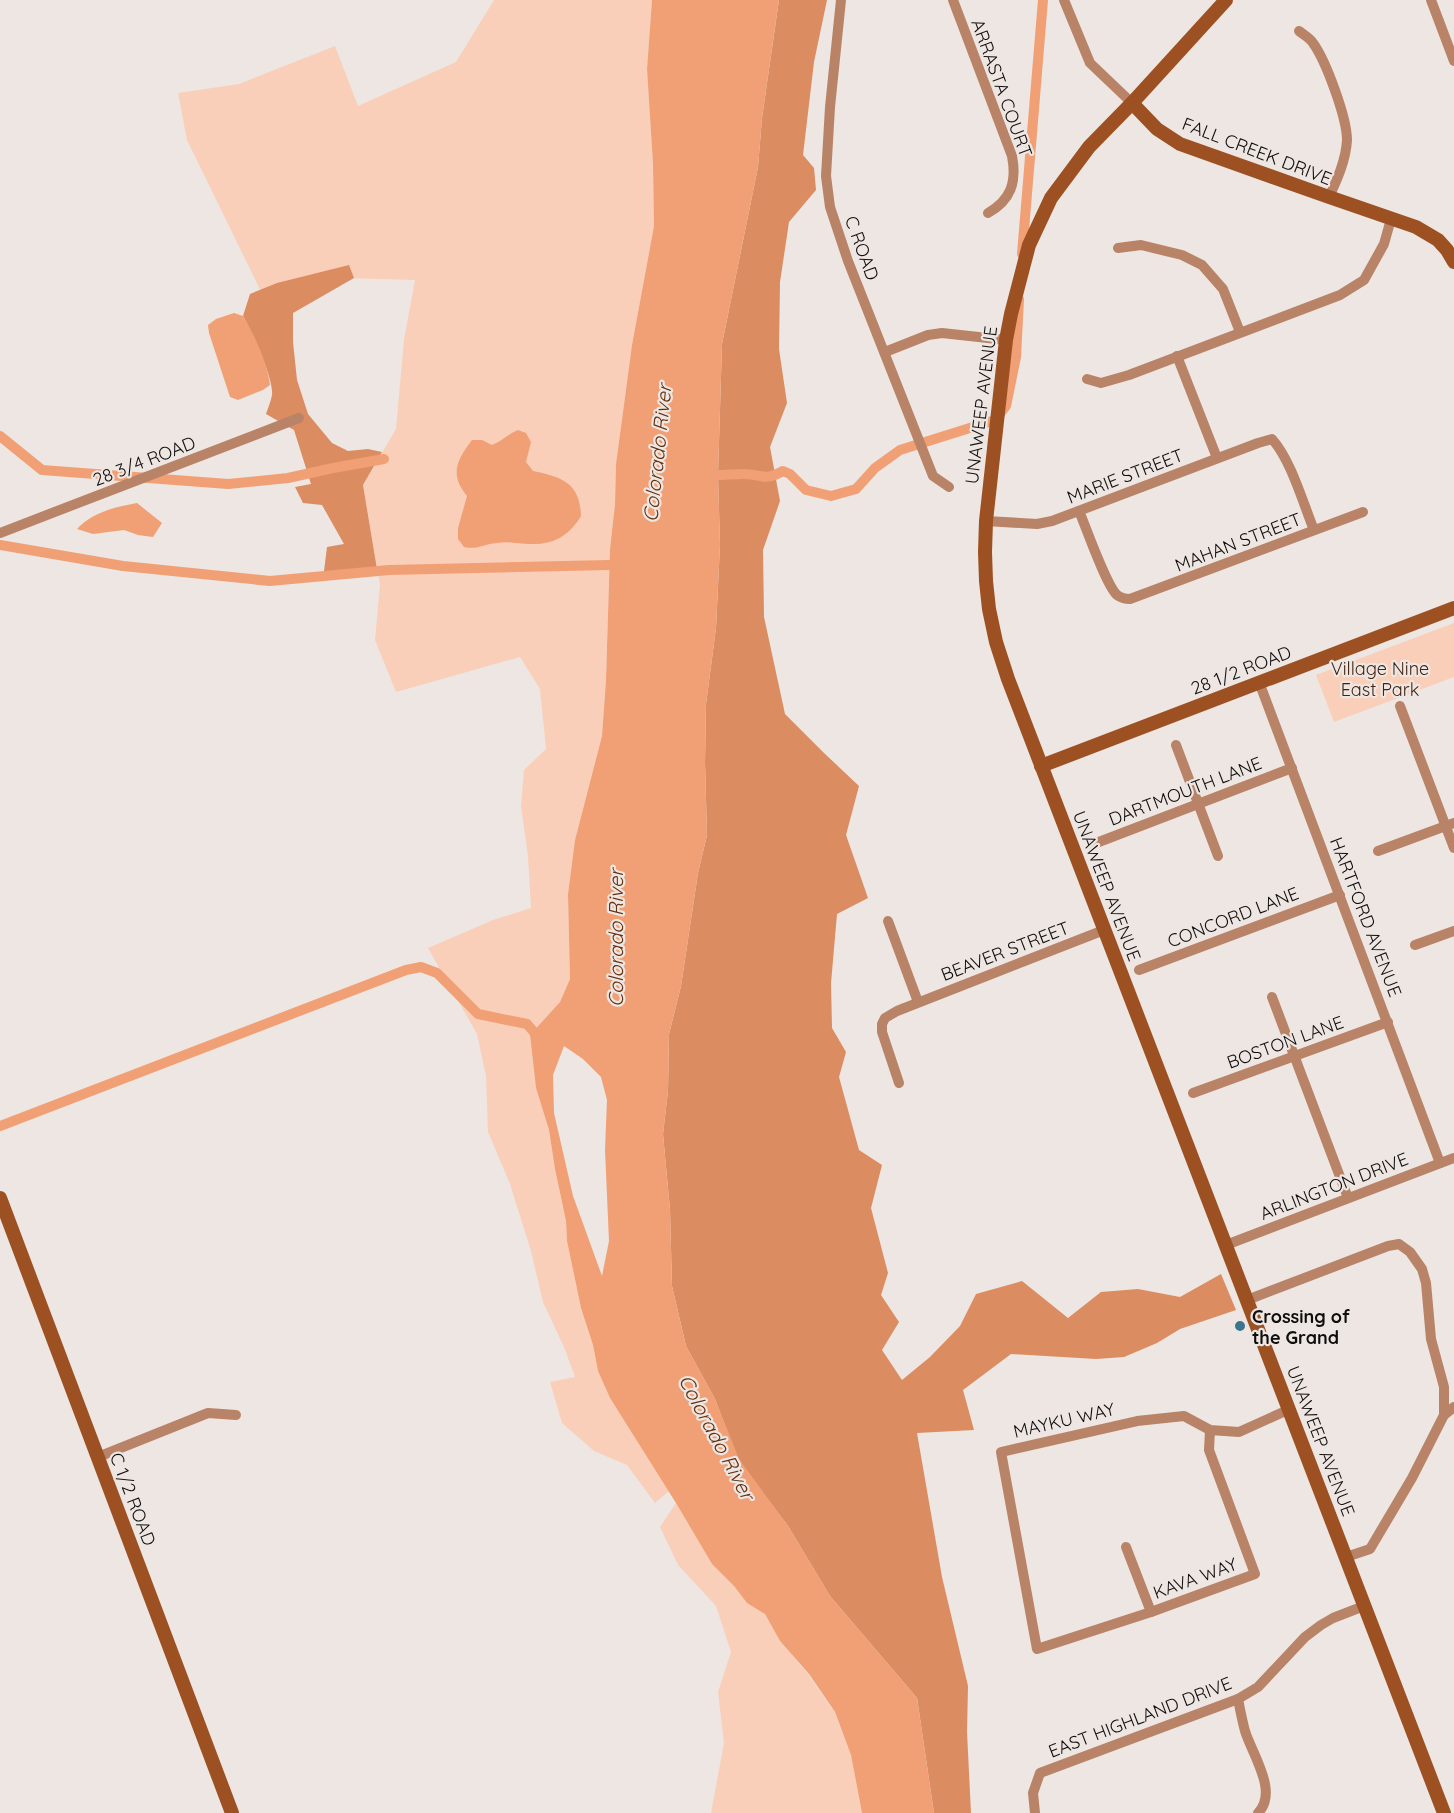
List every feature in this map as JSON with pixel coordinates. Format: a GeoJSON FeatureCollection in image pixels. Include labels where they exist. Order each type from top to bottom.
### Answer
{"type":"FeatureCollection","features":[{"type":"Feature","properties":{"kind":"main road","name":"UNAWEEP AVENUE"},"geometry":{"type":"LineString","coordinates":[[1226,0],[1089,147],[1051,198],[1029,245],[1006,339],[986,521],[986,581],[989,609],[996,642],[1041,766],[1444,1813]]}},
{"type":"Feature","properties":{"kind":"main road","name":"FALL CREEK DRIVE"},"geometry":{"type":"LineString","coordinates":[[1132,103],[1157,129],[1180,144],[1416,227],[1438,240],[1454,261]]}},
{"type":"Feature","properties":{"kind":"main road","name":"28 1/2 ROAD"},"geometry":{"type":"LineString","coordinates":[[1041,766],[1454,608]]}},
{"type":"Feature","properties":{"kind":"main road","name":"C 1/2 ROAD"},"geometry":{"type":"LineString","coordinates":[[0,1198],[232,1813]]}},
{"type":"Feature","properties":{"kind":"street","name":"C ROAD"},"geometry":{"type":"LineString","coordinates":[[841,0],[830,107],[826,176],[830,207],[933,476],[949,487]]}},
{"type":"Feature","properties":{"kind":"street","name":"ARRASTA COURT"},"geometry":{"type":"LineString","coordinates":[[953,0],[1012,156],[1014,168],[1013,183],[1006,199],[988,213]]}},
{"type":"Feature","properties":{"kind":"street","name":"FALL CREEK DRIVE"},"geometry":{"type":"LineString","coordinates":[[1064,0],[1090,63],[1132,103]]}},
{"type":"Feature","properties":{"kind":"street"},"geometry":{"type":"LineString","coordinates":[[1431,0],[1454,61]]}},
{"type":"Feature","properties":{"kind":"street"},"geometry":{"type":"LineString","coordinates":[[1299,31],[1313,42],[1323,62],[1340,103],[1346,130],[1345,153],[1329,198]]}},
{"type":"Feature","properties":{"kind":"street"},"geometry":{"type":"LineString","coordinates":[[1087,379],[1101,383],[1128,375],[1340,295],[1364,280],[1379,253],[1391,219]]}},
{"type":"Feature","properties":{"kind":"street"},"geometry":{"type":"LineString","coordinates":[[1118,248],[1141,245],[1182,255],[1202,265],[1223,289],[1240,332]]}},
{"type":"Feature","properties":{"kind":"street"},"geometry":{"type":"LineString","coordinates":[[885,352],[928,335],[942,333],[1006,339]]}},
{"type":"Feature","properties":{"kind":"street"},"geometry":{"type":"LineString","coordinates":[[1177,356],[1217,458]]}},
{"type":"Feature","properties":{"kind":"street","name":"28 3/4 ROAD"},"geometry":{"type":"LineString","coordinates":[[0,533],[299,418]]}},
{"type":"Feature","properties":{"kind":"street","name":"MARIE STREET"},"geometry":{"type":"LineString","coordinates":[[986,521],[1037,524],[1052,521],[1217,458],[1272,440],[1280,448],[1285,458],[1314,530]]}},
{"type":"Feature","properties":{"kind":"street","name":"MAHAN STREET"},"geometry":{"type":"LineString","coordinates":[[1079,511],[1109,582],[1116,595],[1123,599],[1130,599],[1363,512]]}},
{"type":"Feature","properties":{"kind":"street","name":"HARTFORD AVENUE"},"geometry":{"type":"LineString","coordinates":[[1259,682],[1440,1163]]}},
{"type":"Feature","properties":{"kind":"street"},"geometry":{"type":"LineString","coordinates":[[1400,706],[1450,825],[1454,848]]}},
{"type":"Feature","properties":{"kind":"street"},"geometry":{"type":"LineString","coordinates":[[1176,745],[1218,856]]}},
{"type":"Feature","properties":{"kind":"street","name":"DARTMOUTH LANE"},"geometry":{"type":"LineString","coordinates":[[1091,845],[1292,768]]}},
{"type":"Feature","properties":{"kind":"street"},"geometry":{"type":"LineString","coordinates":[[1378,851],[1450,825]]}},
{"type":"Feature","properties":{"kind":"street","name":"CONCORD LANE"},"geometry":{"type":"LineString","coordinates":[[1139,970],[1340,895]]}},
{"type":"Feature","properties":{"kind":"street"},"geometry":{"type":"LineString","coordinates":[[888,921],[918,1002]]}},
{"type":"Feature","properties":{"kind":"street","name":"BEAVER STREET"},"geometry":{"type":"LineString","coordinates":[[899,1083],[882,1032],[885,1018],[918,1002],[1104,930]]}},
{"type":"Feature","properties":{"kind":"street"},"geometry":{"type":"LineString","coordinates":[[1415,945],[1454,931]]}},
{"type":"Feature","properties":{"kind":"street"},"geometry":{"type":"LineString","coordinates":[[1272,997],[1348,1198]]}},
{"type":"Feature","properties":{"kind":"street","name":"BOSTON LANE"},"geometry":{"type":"LineString","coordinates":[[1192,1093],[1388,1022]]}},
{"type":"Feature","properties":{"kind":"street","name":"ARLINGTON DRIVE"},"geometry":{"type":"LineString","coordinates":[[1226,1245],[1454,1158]]}},
{"type":"Feature","properties":{"kind":"street"},"geometry":{"type":"LineString","coordinates":[[1247,1300],[1388,1246],[1399,1244],[1410,1252],[1422,1269],[1426,1283],[1431,1339],[1444,1387],[1444,1415]]}},
{"type":"Feature","properties":{"kind":"street"},"geometry":{"type":"LineString","coordinates":[[1346,1557],[1370,1549],[1412,1478],[1444,1415],[1454,1407]]}},
{"type":"Feature","properties":{"kind":"street","name":"MAYKU WAY"},"geometry":{"type":"LineString","coordinates":[[1037,1649],[1001,1452],[1137,1421],[1160,1418],[1184,1416],[1210,1430],[1239,1432],[1290,1409]]}},
{"type":"Feature","properties":{"kind":"street"},"geometry":{"type":"LineString","coordinates":[[98,1457],[208,1413],[236,1415]]}},
{"type":"Feature","properties":{"kind":"street","name":"KAVA WAY"},"geometry":{"type":"LineString","coordinates":[[1037,1649],[1151,1612],[1255,1574],[1209,1450],[1210,1430]]}},
{"type":"Feature","properties":{"kind":"street"},"geometry":{"type":"LineString","coordinates":[[1126,1547],[1151,1612]]}},
{"type":"Feature","properties":{"kind":"street","name":"EAST HIGHLAND DRIVE"},"geometry":{"type":"LineString","coordinates":[[1035,1813],[1033,1793],[1040,1773],[1238,1699],[1258,1687],[1305,1637],[1321,1625],[1364,1606]]}},
{"type":"Feature","properties":{"kind":"street"},"geometry":{"type":"LineString","coordinates":[[1238,1699],[1245,1731],[1266,1787],[1266,1804],[1258,1813]]}},
{"type":"Feature","properties":{"kind":"street"},"geometry":{"type":"LineString","coordinates":[[1444,1813],[1454,1809]]}},
{"type":"Feature","properties":{"kind":"green space"},"geometry":{"type":"Polygon","coordinates":[[[494,0],[652,0],[647,69],[654,226],[632,345],[616,464],[602,736],[575,840],[568,894],[570,979],[560,1002],[530,1035],[536,1088],[549,1130],[566,1221],[567,1241],[581,1308],[593,1345],[598,1371],[610,1398],[669,1491],[655,1503],[627,1465],[594,1451],[562,1423],[550,1382],[575,1377],[543,1302],[531,1251],[510,1184],[488,1132],[486,1076],[477,1034],[428,948],[493,920],[531,908],[528,856],[521,806],[524,770],[546,749],[540,689],[520,657],[396,692],[375,640],[380,585],[363,485],[396,429],[404,340],[415,280],[345,278],[271,312],[187,140],[178,93],[239,84],[335,46],[358,106],[456,62],[494,0]]]}},
{"type":"Feature","properties":{"kind":"green space","name":"Village Nine East Park"},"geometry":{"type":"Polygon","coordinates":[[[1454,623],[1454,677],[1334,722],[1316,675],[1454,623]]]}},
{"type":"Feature","properties":{"kind":"green space"},"geometry":{"type":"Polygon","coordinates":[[[676,1503],[712,1564],[747,1603],[765,1614],[780,1641],[808,1674],[835,1713],[851,1755],[862,1813],[711,1813],[724,1743],[718,1692],[731,1652],[716,1606],[678,1565],[660,1527],[676,1503]]]}},
{"type":"Feature","properties":{"kind":"shaded area"},"geometry":{"type":"Polygon","coordinates":[[[779,0],[827,0],[814,62],[803,155],[814,168],[816,190],[789,222],[780,282],[779,349],[787,403],[770,447],[780,501],[763,550],[764,617],[785,714],[859,786],[846,835],[868,898],[837,914],[831,983],[832,1028],[846,1052],[839,1077],[859,1150],[882,1165],[871,1208],[888,1273],[881,1295],[899,1322],[882,1350],[902,1380],[930,1357],[960,1326],[976,1294],[1022,1281],[1068,1318],[1101,1292],[1138,1289],[1180,1297],[1221,1274],[1236,1310],[1180,1329],[1157,1343],[1124,1357],[1096,1359],[1011,1354],[963,1390],[974,1430],[917,1433],[942,1577],[968,1686],[967,1732],[971,1813],[934,1813],[917,1698],[830,1596],[788,1526],[738,1459],[715,1399],[686,1346],[672,1286],[670,1210],[663,1134],[668,1091],[669,1034],[681,986],[698,873],[707,835],[706,704],[716,628],[720,545],[718,475],[722,344],[758,167],[762,118],[779,0]]]}},
{"type":"Feature","properties":{"kind":"shaded area"},"geometry":{"type":"Polygon","coordinates":[[[349,265],[354,278],[293,313],[293,342],[297,380],[308,414],[332,443],[348,451],[368,449],[382,452],[363,485],[378,575],[324,571],[327,547],[344,544],[322,505],[303,503],[295,487],[311,484],[294,430],[266,414],[272,395],[270,378],[243,316],[250,294],[277,283],[349,265]]]}},
{"type":"Feature","properties":{"kind":"water","name":"Colorado River"},"geometry":{"type":"Polygon","coordinates":[[[652,0],[779,0],[762,118],[758,167],[722,344],[718,475],[720,545],[716,628],[706,704],[707,835],[698,873],[681,986],[669,1034],[668,1091],[663,1134],[670,1210],[672,1286],[686,1346],[715,1399],[739,1459],[788,1526],[830,1596],[917,1698],[934,1813],[862,1813],[851,1755],[835,1712],[809,1674],[780,1641],[765,1614],[747,1603],[712,1564],[610,1398],[598,1371],[593,1345],[581,1308],[567,1241],[566,1221],[549,1130],[536,1088],[530,1035],[560,1002],[570,979],[568,894],[575,840],[602,736],[616,464],[632,345],[654,226],[647,69],[652,0]],[[564,1046],[553,1075],[554,1113],[573,1196],[602,1276],[609,1241],[605,1150],[607,1100],[601,1077],[583,1059],[564,1046]]]}},
{"type":"Feature","properties":{"kind":"water"},"geometry":{"type":"Polygon","coordinates":[[[234,313],[243,316],[252,332],[263,358],[270,385],[238,400],[230,397],[208,325],[216,319],[234,313]]]}},
{"type":"Feature","properties":{"kind":"water"},"geometry":{"type":"Polygon","coordinates":[[[518,430],[526,433],[531,442],[526,462],[533,471],[560,479],[573,488],[580,505],[581,516],[566,534],[546,543],[501,542],[464,547],[458,539],[458,528],[467,496],[461,488],[457,474],[462,454],[472,440],[482,440],[492,445],[518,430]]]}},
{"type":"Feature","properties":{"kind":"water"},"geometry":{"type":"Polygon","coordinates":[[[137,503],[162,523],[153,537],[124,530],[93,534],[77,529],[97,514],[137,503]]]}},
{"type":"Feature","properties":{"kind":"waterway"},"geometry":{"type":"LineString","coordinates":[[1022,254],[1043,0]]}},
{"type":"Feature","properties":{"kind":"waterway"},"geometry":{"type":"LineString","coordinates":[[718,475],[744,474],[767,477],[783,471],[790,474],[806,490],[831,496],[856,489],[875,468],[900,450],[995,420],[1006,406],[1016,357],[1019,299]]}},
{"type":"Feature","properties":{"kind":"waterway"},"geometry":{"type":"LineString","coordinates":[[0,436],[42,470],[228,484],[288,478],[384,459]]}},
{"type":"Feature","properties":{"kind":"waterway"},"geometry":{"type":"LineString","coordinates":[[0,545],[123,566],[270,581],[389,570],[609,565]]}},
{"type":"Feature","properties":{"kind":"waterway"},"geometry":{"type":"LineString","coordinates":[[0,1126],[406,970],[421,967],[437,973],[478,1014],[527,1024],[533,1031]]}},
{"type":"Feature","properties":{"kind":"place","name":"Crossing of the Grand"},"geometry":{"type":"Point","coordinates":[1240,1326]}}]}
